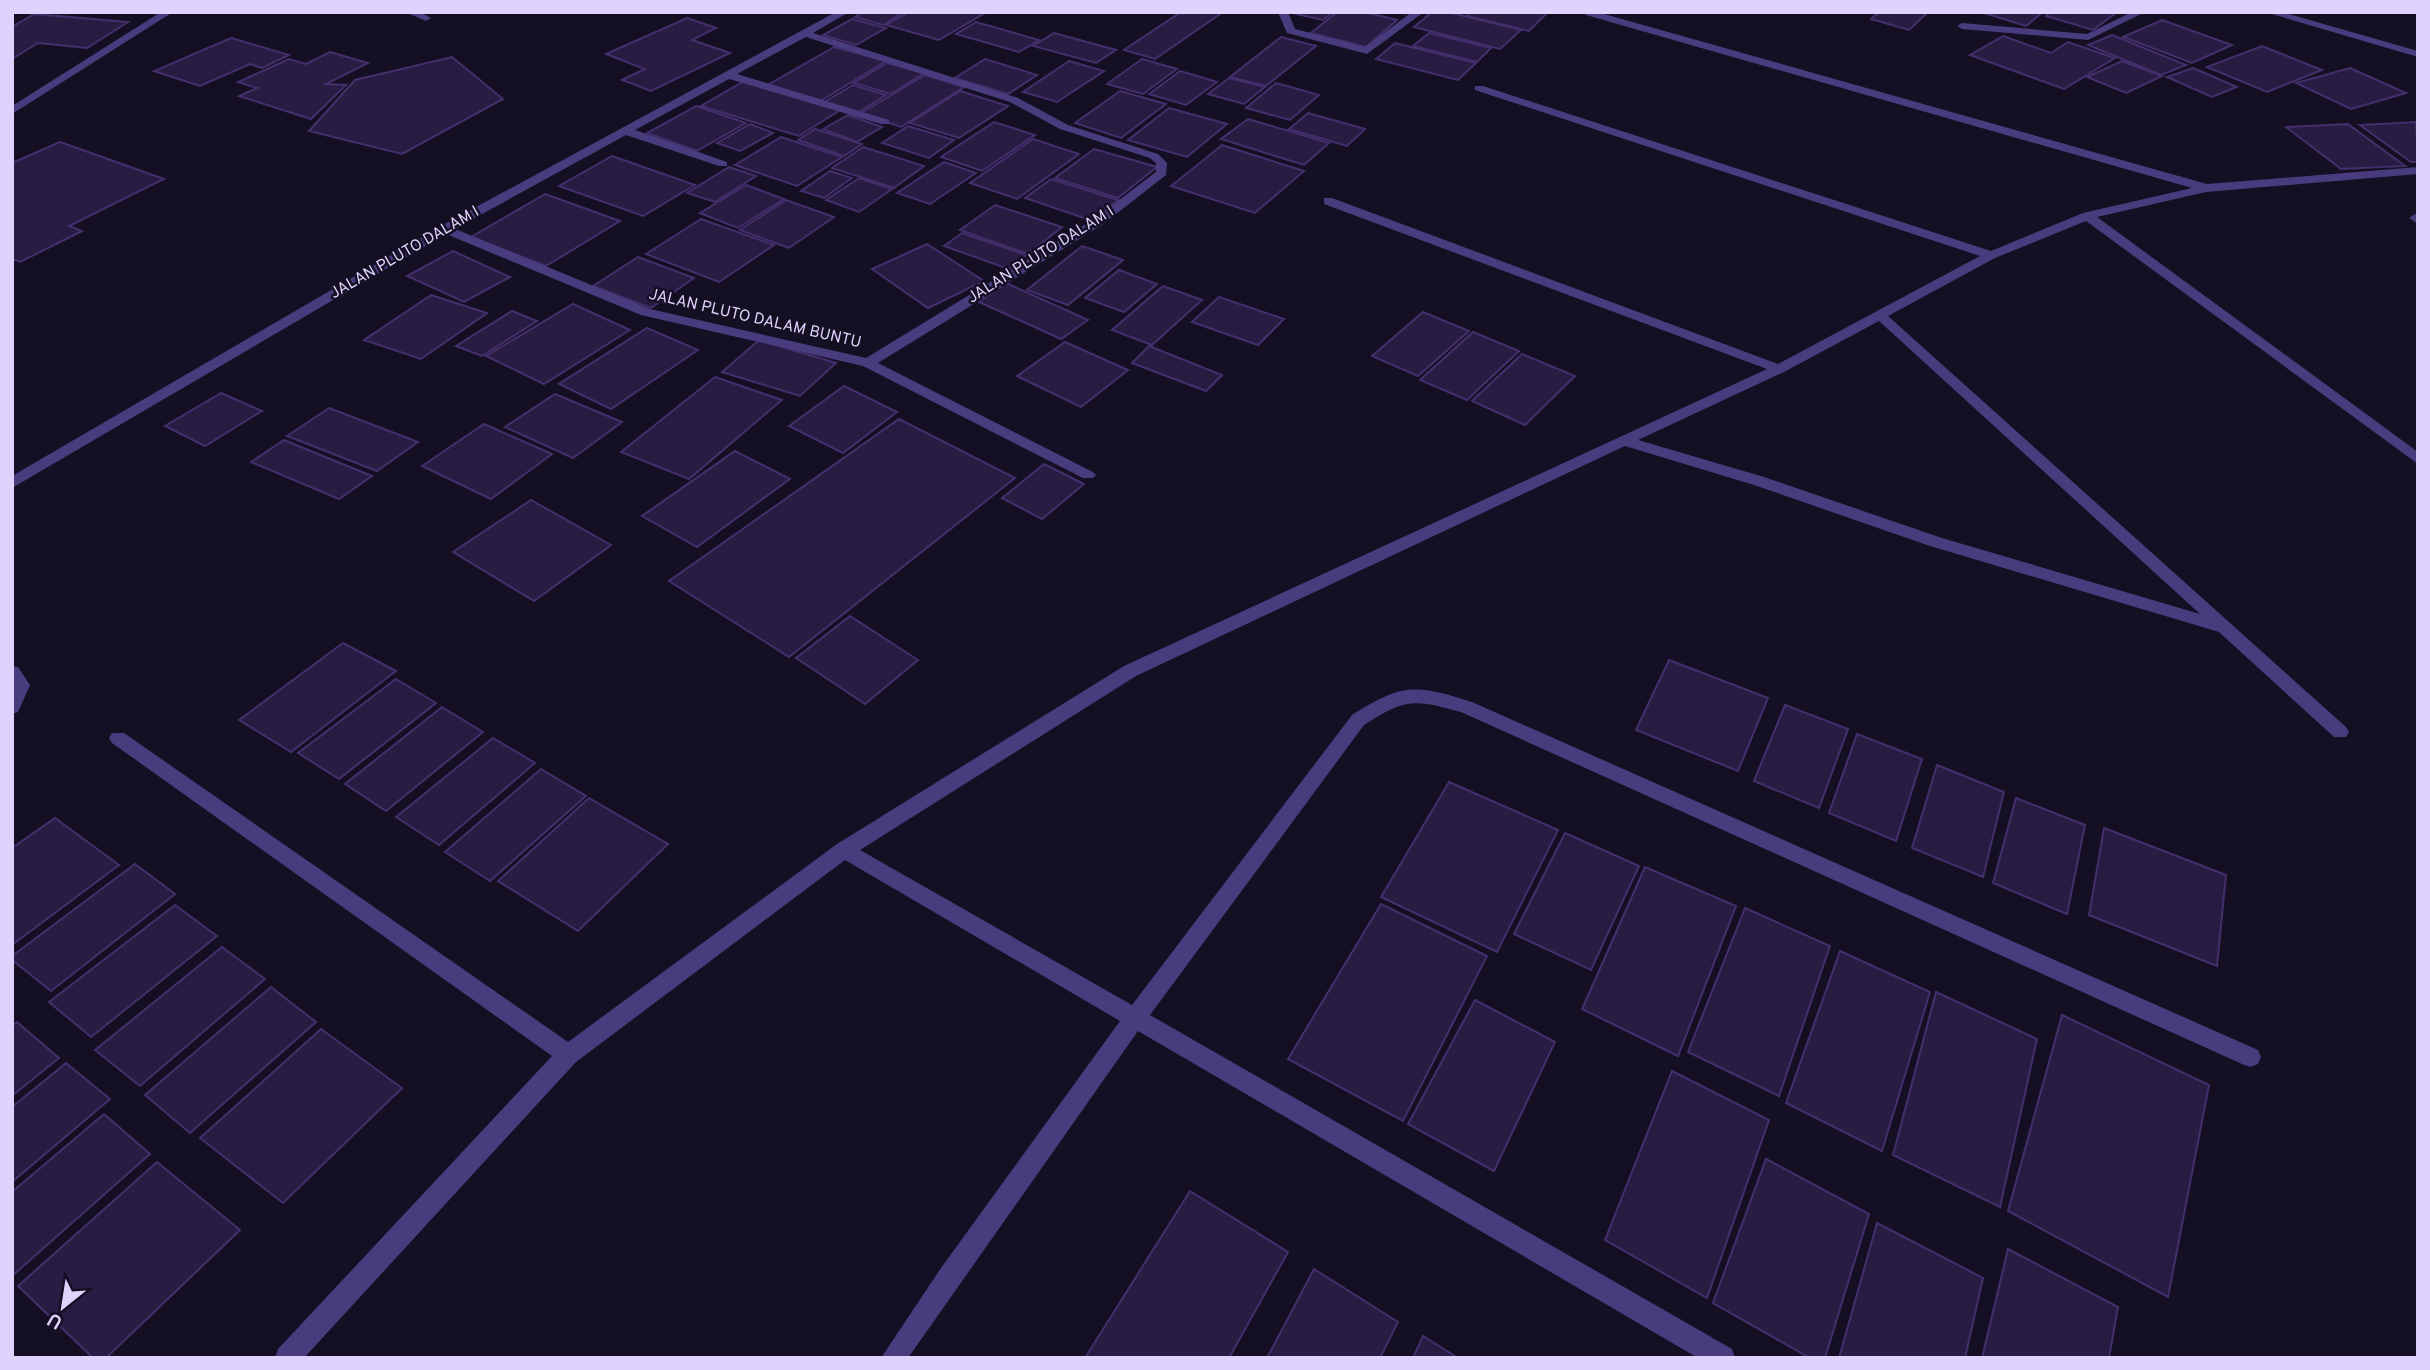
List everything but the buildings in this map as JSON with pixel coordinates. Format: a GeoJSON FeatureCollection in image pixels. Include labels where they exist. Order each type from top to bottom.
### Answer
{"type":"FeatureCollection","features":[{"type":"Feature","properties":{"kind":"street"},"geometry":{"type":"LineString","coordinates":[[12,111],[168,12]]}},
{"type":"Feature","properties":{"kind":"street"},"geometry":{"type":"LineString","coordinates":[[410,12],[426,18]]}},
{"type":"Feature","properties":{"kind":"street","name":"JALAN PLUTO DALAM I"},"geometry":{"type":"LineString","coordinates":[[12,483],[445,229],[844,12]]}},
{"type":"Feature","properties":{"kind":"street"},"geometry":{"type":"LineString","coordinates":[[1283,12],[1291,31],[1367,51],[1419,12]]}},
{"type":"Feature","properties":{"kind":"street"},"geometry":{"type":"LineString","coordinates":[[1962,26],[2088,37],[2140,12]]}},
{"type":"Feature","properties":{"kind":"street"},"geometry":{"type":"LineString","coordinates":[[2270,12],[2295,15],[2418,54]]}},
{"type":"Feature","properties":{"kind":"street"},"geometry":{"type":"LineString","coordinates":[[1589,13],[2206,188]]}},
{"type":"Feature","properties":{"kind":"street","name":"JALAN PLUTO DALAM I"},"geometry":{"type":"LineString","coordinates":[[804,33],[1014,100],[1063,127],[1154,156],[1161,161],[1163,167],[1162,173],[1098,222],[868,363]]}},
{"type":"Feature","properties":{"kind":"street"},"geometry":{"type":"LineString","coordinates":[[728,75],[885,122]]}},
{"type":"Feature","properties":{"kind":"street"},"geometry":{"type":"LineString","coordinates":[[1479,88],[1991,255]]}},
{"type":"Feature","properties":{"kind":"street"},"geometry":{"type":"LineString","coordinates":[[626,131],[723,164]]}},
{"type":"Feature","properties":{"kind":"street"},"geometry":{"type":"LineString","coordinates":[[287,1358],[568,1055],[844,850],[1130,671],[1779,369],[1991,255],[2087,216],[2206,188],[2418,170]]}},
{"type":"Feature","properties":{"kind":"street"},"geometry":{"type":"LineString","coordinates":[[1328,201],[1779,369]]}},
{"type":"Feature","properties":{"kind":"street"},"geometry":{"type":"LineString","coordinates":[[2087,216],[2418,459]]}},
{"type":"Feature","properties":{"kind":"street","name":"JALAN PLUTO DALAM BUNTU"},"geometry":{"type":"LineString","coordinates":[[445,229],[646,312],[868,363],[1087,475]]}},
{"type":"Feature","properties":{"kind":"street"},"geometry":{"type":"LineString","coordinates":[[1880,315],[2340,732]]}},
{"type":"Feature","properties":{"kind":"street"},"geometry":{"type":"LineString","coordinates":[[1623,441],[1759,481],[1936,542],[2225,628]]}},
{"type":"Feature","properties":{"kind":"street"},"geometry":{"type":"LineString","coordinates":[[12,671],[20,685],[12,707]]}},
{"type":"Feature","properties":{"kind":"street"},"geometry":{"type":"LineString","coordinates":[[893,1358],[1013,1184],[1133,1018],[1358,720],[1390,700],[1424,695],[1466,707],[2250,1057]]}},
{"type":"Feature","properties":{"kind":"street"},"geometry":{"type":"LineString","coordinates":[[118,738],[568,1055]]}},
{"type":"Feature","properties":{"kind":"street"},"geometry":{"type":"LineString","coordinates":[[844,850],[1723,1358]]}}]}
